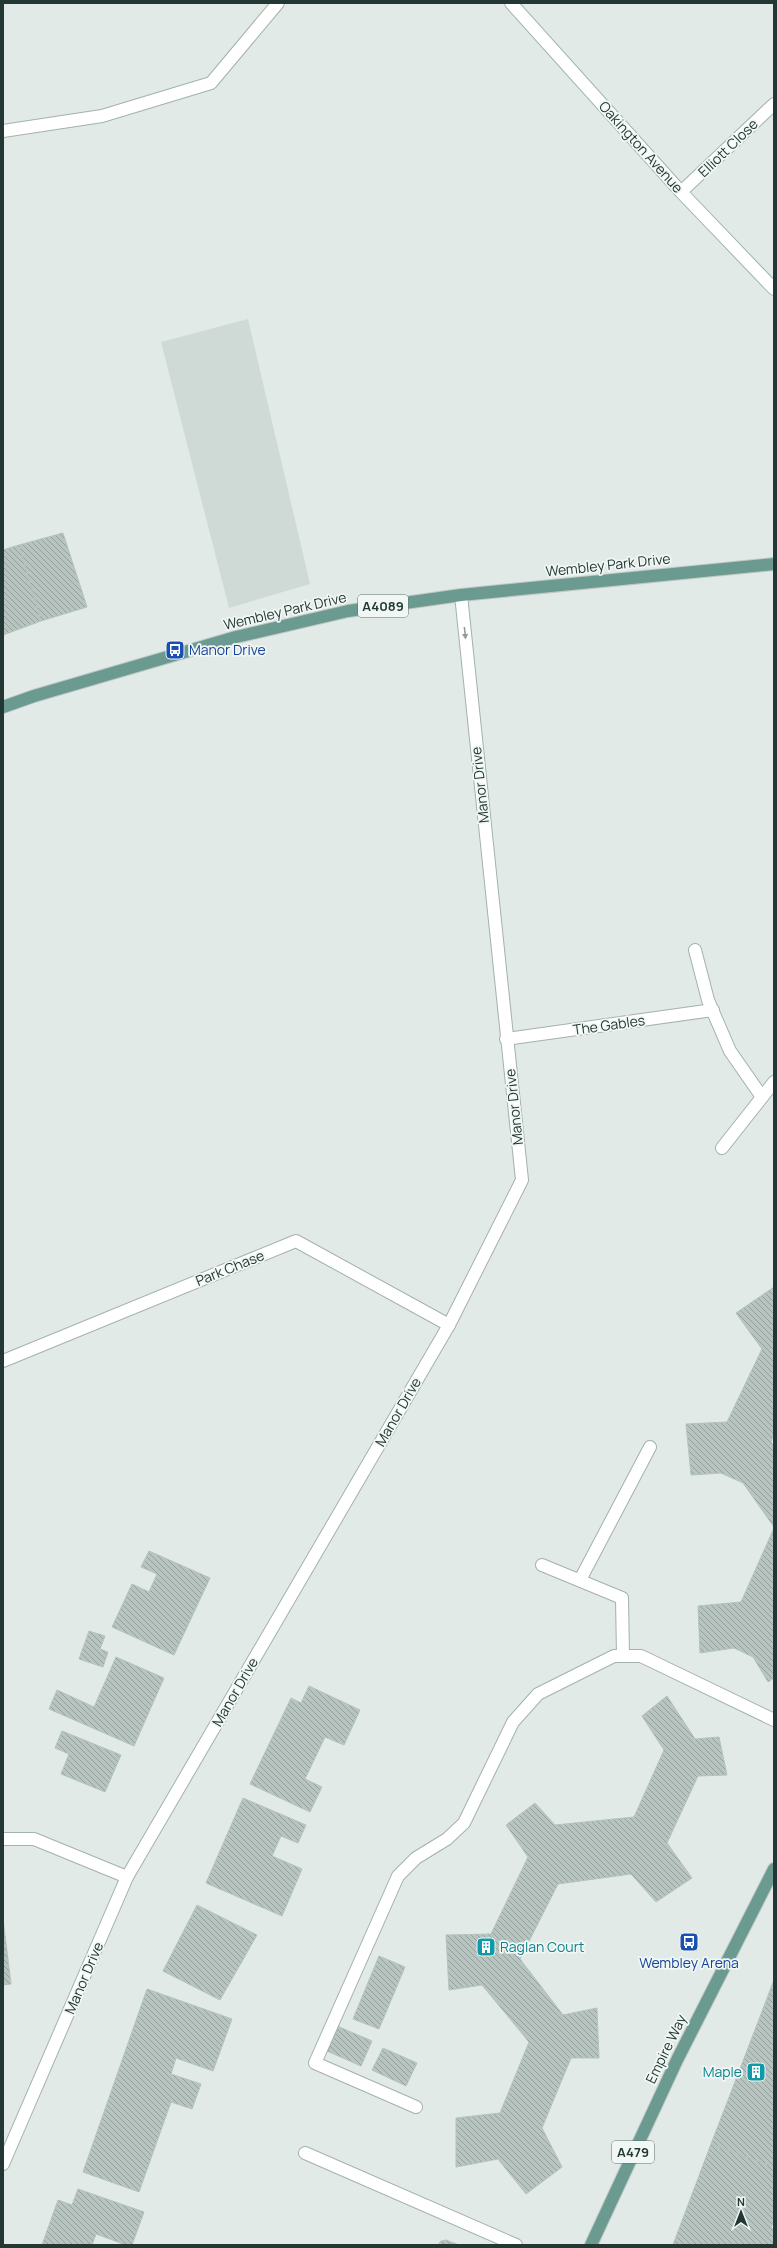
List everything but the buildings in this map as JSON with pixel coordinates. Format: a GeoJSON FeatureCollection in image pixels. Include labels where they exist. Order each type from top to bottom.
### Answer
{"type":"FeatureCollection","features":[{"type":"Feature","properties":{"kind":"main road","name":"Wembley Park Drive"},"geometry":{"type":"LineString","coordinates":[[3,707],[34,696],[236,637],[348,611],[461,595],[774,564]]}},
{"type":"Feature","properties":{"kind":"main road","name":"Empire Way"},"geometry":{"type":"LineString","coordinates":[[591,2245],[677,2060],[774,1869]]}},
{"type":"Feature","properties":{"kind":"street"},"geometry":{"type":"LineString","coordinates":[[3,131],[102,116],[211,83],[278,3]]}},
{"type":"Feature","properties":{"kind":"street","name":"Oakington Avenue"},"geometry":{"type":"LineString","coordinates":[[511,3],[681,192],[774,289]]}},
{"type":"Feature","properties":{"kind":"street","name":"Elliott Close"},"geometry":{"type":"LineString","coordinates":[[681,192],[774,104]]}},
{"type":"Feature","properties":{"kind":"street","name":"Manor Drive"},"geometry":{"type":"LineString","coordinates":[[3,2164],[127,1877],[449,1325],[522,1180],[506,1039],[461,595]]}},
{"type":"Feature","properties":{"kind":"street"},"geometry":{"type":"LineString","coordinates":[[695,950],[713,1010],[730,1051],[762,1097]]}},
{"type":"Feature","properties":{"kind":"street","name":"The Gables"},"geometry":{"type":"LineString","coordinates":[[506,1039],[713,1010]]}},
{"type":"Feature","properties":{"kind":"street"},"geometry":{"type":"LineString","coordinates":[[722,1148],[774,1082]]}},
{"type":"Feature","properties":{"kind":"street","name":"Park Chase"},"geometry":{"type":"LineString","coordinates":[[3,1361],[296,1240],[449,1325]]}},
{"type":"Feature","properties":{"kind":"street"},"geometry":{"type":"LineString","coordinates":[[580,1580],[650,1447]]}},
{"type":"Feature","properties":{"kind":"street"},"geometry":{"type":"LineString","coordinates":[[542,1565],[622,1598],[623,1656]]}},
{"type":"Feature","properties":{"kind":"street"},"geometry":{"type":"LineString","coordinates":[[416,2107],[315,2063],[398,1876],[416,1858],[447,1839],[464,1823],[513,1722],[538,1694],[614,1656],[641,1656],[774,1720]]}},
{"type":"Feature","properties":{"kind":"street"},"geometry":{"type":"LineString","coordinates":[[3,1839],[34,1839],[127,1877]]}},
{"type":"Feature","properties":{"kind":"street"},"geometry":{"type":"LineString","coordinates":[[305,2153],[516,2245]]}},
{"type":"Feature","properties":{"kind":"shaded area"},"geometry":{"type":"Polygon","coordinates":[[[248,319],[310,584],[229,608],[161,342],[248,319]]]}},
{"type":"Feature","properties":{"kind":"place","name":"Manor Drive"},"geometry":{"type":"Point","coordinates":[175,650]}},
{"type":"Feature","properties":{"kind":"place","name":"Wembley Arena"},"geometry":{"type":"Point","coordinates":[689,1942]}},
{"type":"Feature","properties":{"kind":"place","name":"Raglan Court"},"geometry":{"type":"Point","coordinates":[486,1947]}},
{"type":"Feature","properties":{"kind":"place","name":"Maple"},"geometry":{"type":"Point","coordinates":[756,2072]}}]}
